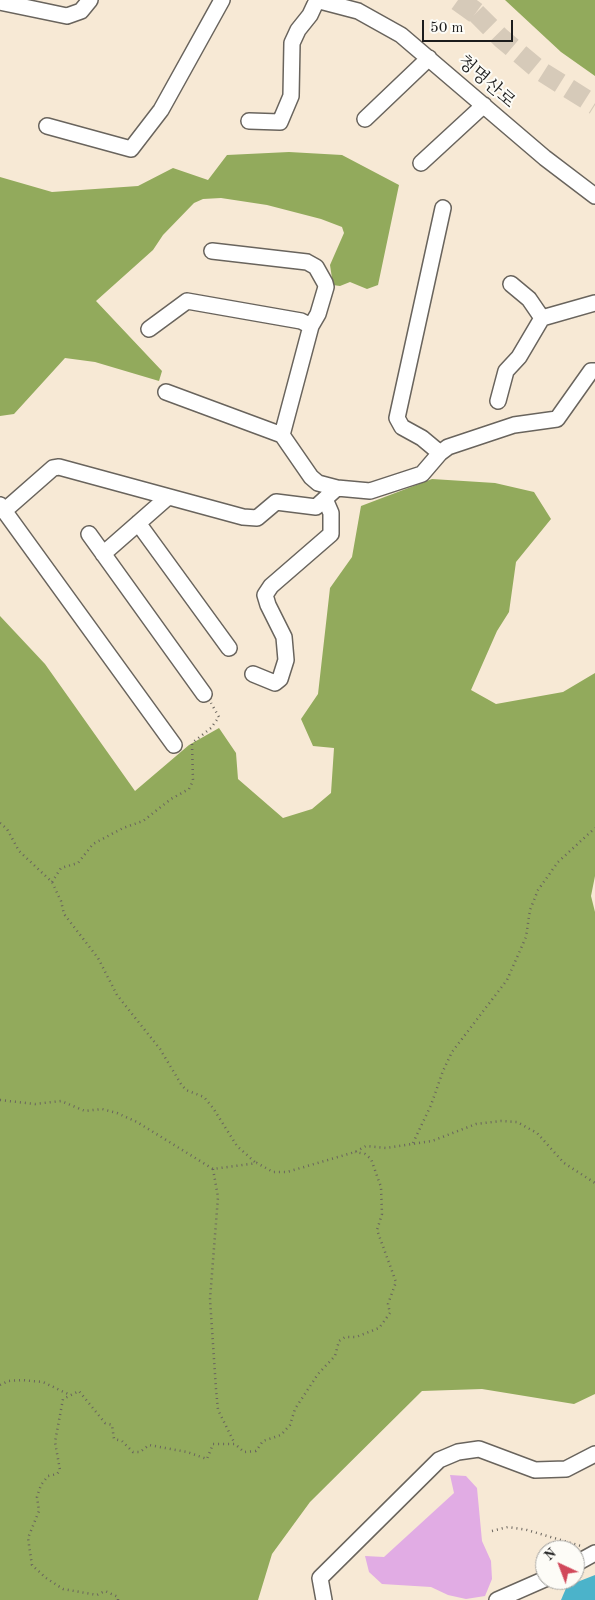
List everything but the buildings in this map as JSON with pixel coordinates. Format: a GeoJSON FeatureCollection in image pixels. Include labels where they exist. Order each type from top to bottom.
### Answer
{"type":"FeatureCollection","features":[{"type":"Feature","properties":{"kind":"street"},"geometry":{"type":"LineString","coordinates":[[0,2],[67,16],[81,11],[90,0]]}},
{"type":"Feature","properties":{"kind":"street"},"geometry":{"type":"LineString","coordinates":[[47,126],[131,149],[161,110],[222,0]]}},
{"type":"Feature","properties":{"kind":"street"},"geometry":{"type":"LineString","coordinates":[[249,122],[280,122],[291,96],[292,43],[317,0]]}},
{"type":"Feature","properties":{"kind":"street","name":"청명산로"},"geometry":{"type":"LineString","coordinates":[[317,0],[358,11],[382,22],[429,58],[545,158],[595,196]]}},
{"type":"Feature","properties":{"kind":"street"},"geometry":{"type":"LineString","coordinates":[[365,120],[429,58]]}},
{"type":"Feature","properties":{"kind":"street"},"geometry":{"type":"LineString","coordinates":[[421,163],[484,105]]}},
{"type":"Feature","properties":{"kind":"street"},"geometry":{"type":"LineString","coordinates":[[440,453],[422,438],[402,427],[396,418],[443,208]]}},
{"type":"Feature","properties":{"kind":"street"},"geometry":{"type":"LineString","coordinates":[[212,251],[312,264],[326,287],[318,314],[311,326],[282,435]]}},
{"type":"Feature","properties":{"kind":"street"},"geometry":{"type":"LineString","coordinates":[[511,284],[529,299],[542,318]]}},
{"type":"Feature","properties":{"kind":"street"},"geometry":{"type":"LineString","coordinates":[[149,329],[187,301],[301,321],[311,326]]}},
{"type":"Feature","properties":{"kind":"street"},"geometry":{"type":"LineString","coordinates":[[498,401],[506,371],[519,357],[542,318],[595,302]]}},
{"type":"Feature","properties":{"kind":"street"},"geometry":{"type":"LineString","coordinates":[[166,392],[282,435],[314,480],[338,488],[370,491],[422,474],[440,453],[448,447],[514,425],[557,418],[591,371],[595,371]]}},
{"type":"Feature","properties":{"kind":"street"},"geometry":{"type":"LineString","coordinates":[[174,745],[2,508],[53,468],[59,467],[243,517],[257,518],[276,502],[316,507],[338,488]]}},
{"type":"Feature","properties":{"kind":"street"},"geometry":{"type":"LineString","coordinates":[[103,554],[168,497]]}},
{"type":"Feature","properties":{"kind":"street"},"geometry":{"type":"LineString","coordinates":[[253,674],[275,683],[280,679],[286,660],[284,637],[265,595],[270,586],[331,534],[332,513],[325,499]]}},
{"type":"Feature","properties":{"kind":"street"},"geometry":{"type":"LineString","coordinates":[[138,523],[229,648]]}},
{"type":"Feature","properties":{"kind":"street"},"geometry":{"type":"LineString","coordinates":[[89,534],[204,694]]}},
{"type":"Feature","properties":{"kind":"street"},"geometry":{"type":"LineString","coordinates":[[324,1600],[322,1599],[320,1578],[439,1460],[458,1452],[478,1449],[535,1470],[566,1469],[595,1454]]}},
{"type":"Feature","properties":{"kind":"street"},"geometry":{"type":"LineString","coordinates":[[497,1600],[535,1583]]}},
{"type":"Feature","properties":{"kind":"path"},"geometry":{"type":"LineString","coordinates":[[52,882],[61,868],[78,863],[93,844],[123,828],[143,821],[171,799],[189,789],[193,781],[192,743],[211,728],[219,717],[204,694]]}},
{"type":"Feature","properties":{"kind":"path"},"geometry":{"type":"LineString","coordinates":[[0,823],[7,829],[19,851],[52,882],[61,901],[64,914],[98,958],[117,995],[160,1049],[181,1084],[186,1090],[204,1097],[213,1108],[236,1146],[257,1163],[273,1172],[287,1172],[355,1152],[366,1146],[386,1148],[432,1141],[476,1124],[501,1121],[517,1122],[537,1133],[564,1163],[595,1183]]}},
{"type":"Feature","properties":{"kind":"path"},"geometry":{"type":"LineString","coordinates":[[413,1143],[431,1105],[442,1071],[452,1052],[507,980],[526,937],[530,910],[538,890],[558,862],[595,828]]}},
{"type":"Feature","properties":{"kind":"path"},"geometry":{"type":"LineString","coordinates":[[0,1100],[34,1104],[61,1101],[85,1111],[102,1109],[117,1113],[137,1122],[213,1170],[257,1163]]}},
{"type":"Feature","properties":{"kind":"path"},"geometry":{"type":"LineString","coordinates":[[213,1170],[218,1197],[210,1299],[218,1410],[235,1444],[244,1452],[256,1451],[263,1441],[281,1435],[290,1425],[295,1409],[318,1374],[336,1356],[339,1341],[345,1337],[356,1338],[379,1328],[390,1313],[388,1304],[396,1282],[377,1230],[382,1214],[381,1187],[371,1159],[365,1154],[355,1152]]}},
{"type":"Feature","properties":{"kind":"path"},"geometry":{"type":"LineString","coordinates":[[0,1385],[8,1381],[22,1380],[43,1382],[70,1395]]}},
{"type":"Feature","properties":{"kind":"path"},"geometry":{"type":"LineString","coordinates":[[118,1600],[118,1597],[105,1591],[97,1595],[62,1589],[32,1565],[28,1538],[39,1511],[37,1497],[41,1485],[48,1476],[57,1474],[60,1470],[56,1442],[63,1399],[79,1391],[106,1423],[112,1425],[114,1439],[122,1441],[133,1452],[140,1452],[150,1445],[207,1458],[214,1444],[235,1444]]}},
{"type":"Feature","properties":{"kind":"path"},"geometry":{"type":"LineString","coordinates":[[492,1530],[508,1527],[527,1530],[591,1551]]}},
{"type":"Feature","properties":{"kind":"green space"},"geometry":{"type":"Polygon","coordinates":[[[505,0],[595,0],[595,76],[561,52],[505,0]]]}},
{"type":"Feature","properties":{"kind":"green space"},"geometry":{"type":"Polygon","coordinates":[[[289,152],[342,155],[399,185],[378,285],[367,289],[350,282],[340,286],[333,285],[330,265],[344,233],[342,227],[321,219],[267,205],[221,198],[203,199],[194,203],[163,235],[153,250],[96,301],[162,371],[159,381],[95,362],[65,358],[14,414],[0,416],[0,177],[52,192],[138,186],[173,168],[208,180],[227,155],[289,152]]]}},
{"type":"Feature","properties":{"kind":"green space"},"geometry":{"type":"Polygon","coordinates":[[[432,479],[495,483],[534,492],[551,519],[516,562],[509,612],[497,631],[471,690],[496,704],[563,692],[595,673],[595,876],[591,896],[595,912],[595,1394],[574,1404],[482,1389],[422,1391],[310,1502],[272,1554],[258,1600],[0,1600],[0,616],[45,664],[135,791],[189,745],[219,728],[236,753],[238,779],[283,818],[312,809],[331,793],[334,748],[313,746],[301,719],[318,694],[330,588],[352,557],[361,506],[432,479]]]}},
{"type":"Feature","properties":{"kind":"water"},"geometry":{"type":"Polygon","coordinates":[[[595,1575],[595,1600],[561,1600],[565,1590],[585,1590],[585,1579],[595,1575]]]}},
{"type":"Feature","properties":{"kind":"tunnel"},"geometry":{"type":"LineString","coordinates":[[458,0],[476,13]]}},
{"type":"Feature","properties":{"kind":"tunnel"},"geometry":{"type":"LineString","coordinates":[[476,13],[501,38],[539,70],[595,105]]}}]}
